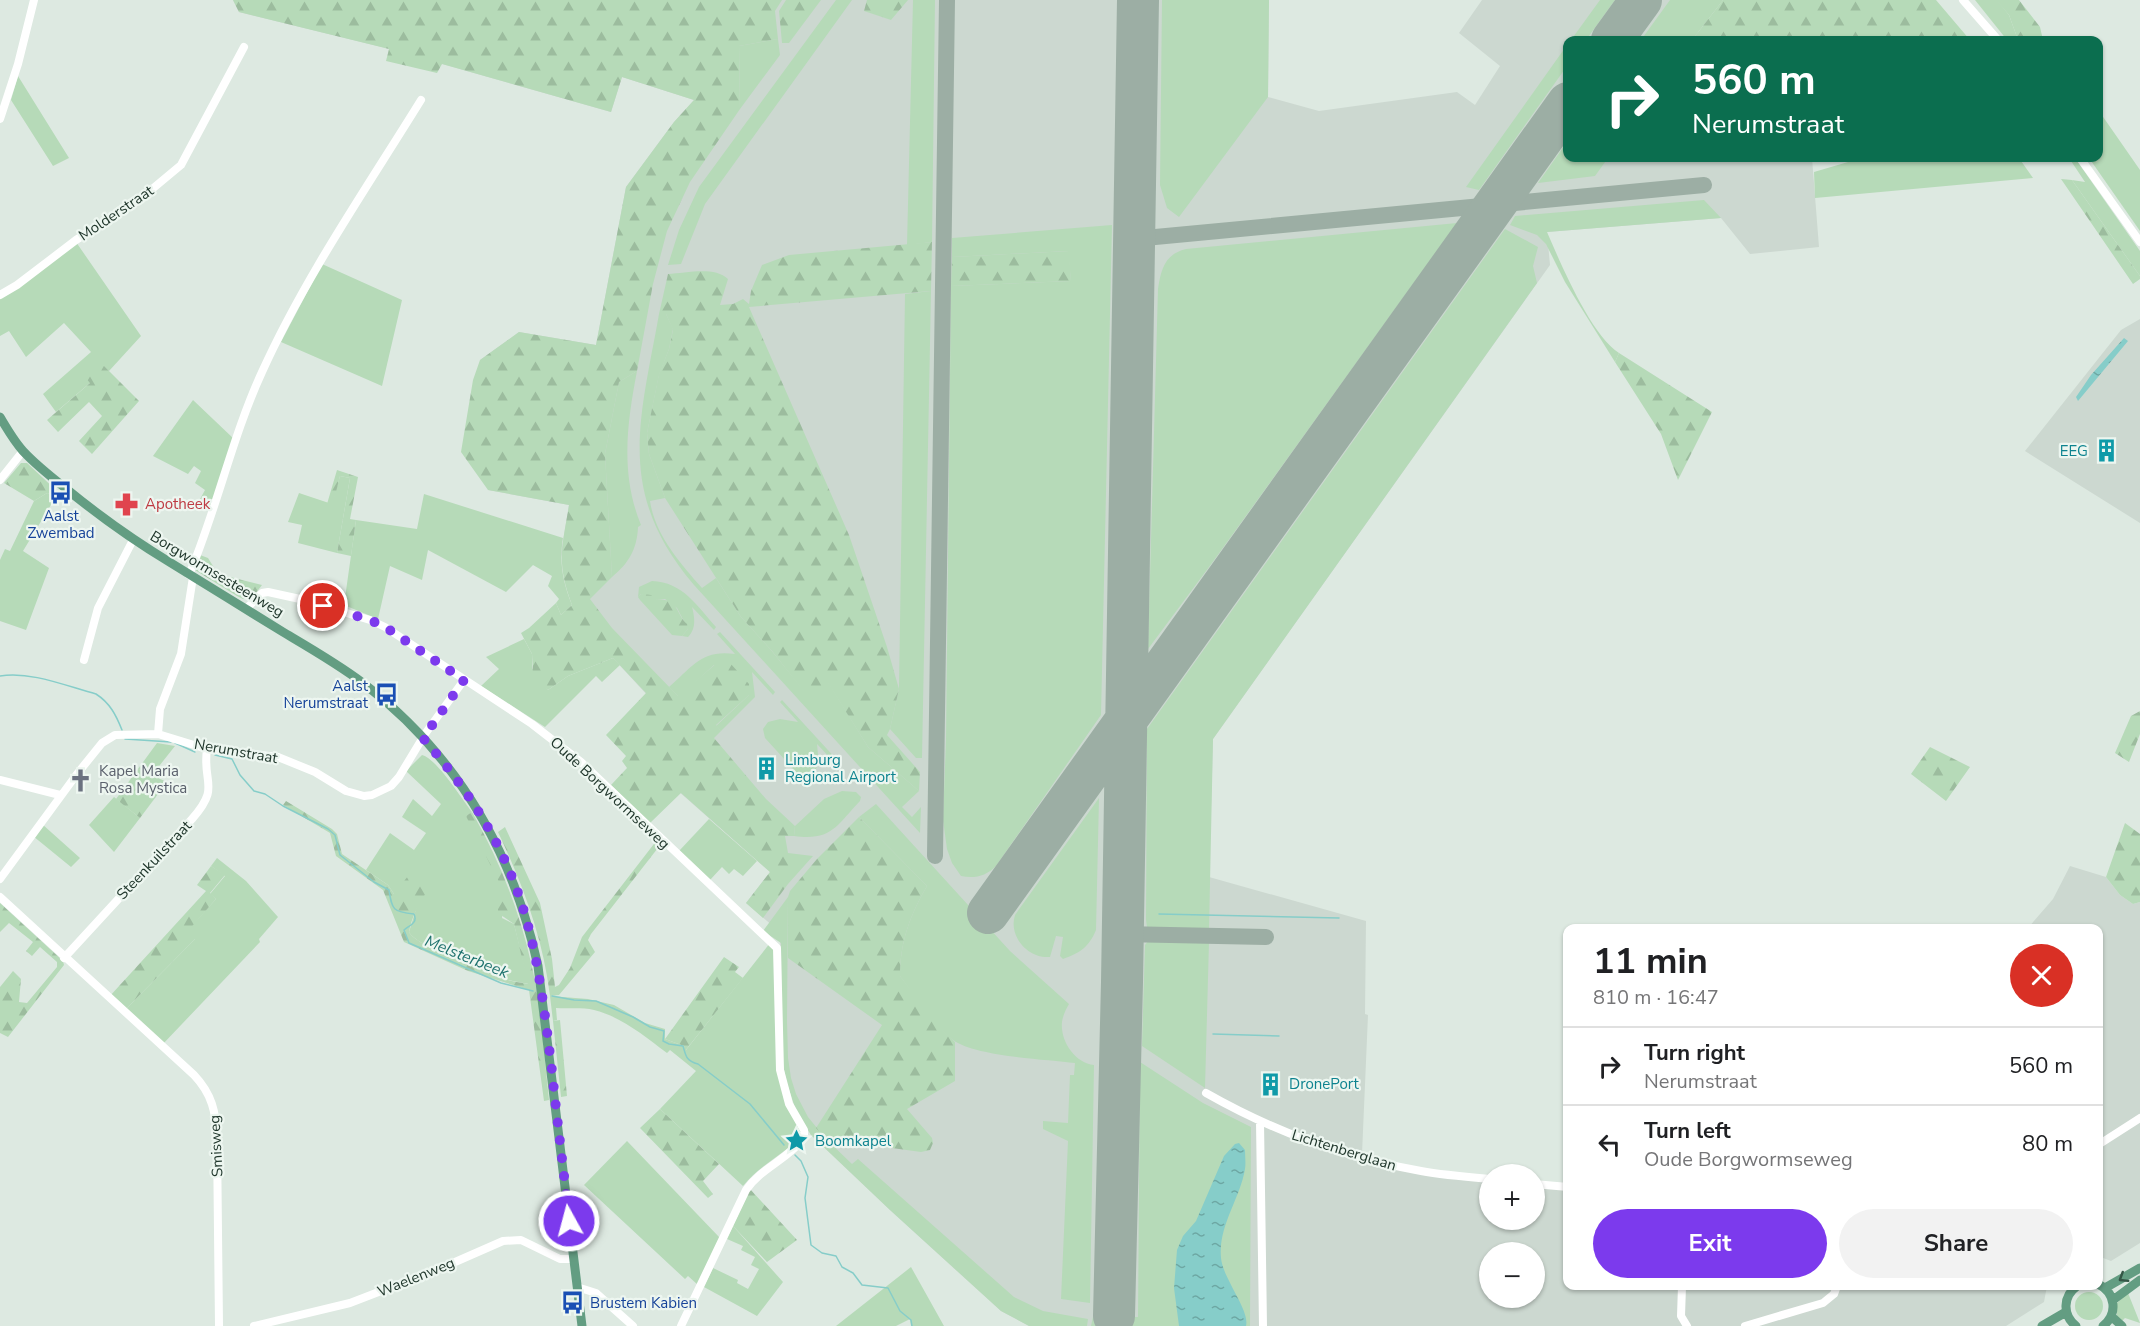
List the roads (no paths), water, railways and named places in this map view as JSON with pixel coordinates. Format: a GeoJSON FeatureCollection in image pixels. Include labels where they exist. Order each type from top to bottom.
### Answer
{"type":"FeatureCollection","features":[{"type":"Feature","properties":{"kind":"main road","name":"Borgwormsesteenweg"},"geometry":{"type":"LineString","coordinates":[[0,417],[23,451],[80,501],[133,540],[346,671],[381,698],[423,738],[462,785],[484,819],[507,864],[527,918],[543,994],[582,1326]]}},
{"type":"Feature","properties":{"kind":"main road"},"geometry":{"type":"LineString","coordinates":[[2103,1286],[2140,1268]]}},
{"type":"Feature","properties":{"kind":"main road"},"geometry":{"type":"LineString","coordinates":[[2113,1300],[2140,1280]]}},
{"type":"Feature","properties":{"kind":"main road"},"geometry":{"type":"LineString","coordinates":[[2103,1287],[2113,1300],[2111,1316],[2104,1326]]}},
{"type":"Feature","properties":{"kind":"main road"},"geometry":{"type":"LineString","coordinates":[[2071,1290],[2066,1300],[2066,1312],[2072,1325]]}},
{"type":"Feature","properties":{"kind":"main road"},"geometry":{"type":"LineString","coordinates":[[2042,1326],[2066,1312]]}},
{"type":"Feature","properties":{"kind":"main road"},"geometry":{"type":"LineString","coordinates":[[2111,1316],[2122,1326]]}},
{"type":"Feature","properties":{"kind":"street"},"geometry":{"type":"LineString","coordinates":[[0,119],[18,64],[34,0]]}},
{"type":"Feature","properties":{"kind":"street"},"geometry":{"type":"LineString","coordinates":[[1963,0],[1994,36]]}},
{"type":"Feature","properties":{"kind":"street","name":"Molderstraat"},"geometry":{"type":"LineString","coordinates":[[0,295],[85,234],[140,200],[181,165],[244,47]]}},
{"type":"Feature","properties":{"kind":"street"},"geometry":{"type":"LineString","coordinates":[[158,734],[160,709],[181,654],[191,576],[261,373],[326,253],[421,100]]}},
{"type":"Feature","properties":{"kind":"street"},"geometry":{"type":"LineString","coordinates":[[2083,162],[2140,242]]}},
{"type":"Feature","properties":{"kind":"street"},"geometry":{"type":"LineString","coordinates":[[0,480],[23,451]]}},
{"type":"Feature","properties":{"kind":"street"},"geometry":{"type":"LineString","coordinates":[[84,660],[98,608],[133,540]]}},
{"type":"Feature","properties":{"kind":"street","name":"Oude Borgwormseweg"},"geometry":{"type":"LineString","coordinates":[[246,609],[262,593],[268,592],[346,612],[385,627],[562,746],[777,948],[780,1070],[789,1104],[805,1134],[794,1149],[755,1179],[746,1190],[681,1326]]}},
{"type":"Feature","properties":{"kind":"street","name":"Nerumstraat"},"geometry":{"type":"LineString","coordinates":[[0,879],[60,795],[108,738],[115,735],[158,734],[207,749],[278,757],[309,769],[346,791],[364,796],[381,792],[391,786],[464,680]]}},
{"type":"Feature","properties":{"kind":"street","name":"Steenkuilstraat"},"geometry":{"type":"LineString","coordinates":[[64,958],[206,802],[210,786],[205,764],[207,749]]}},
{"type":"Feature","properties":{"kind":"street"},"geometry":{"type":"LineString","coordinates":[[0,780],[60,795]]}},
{"type":"Feature","properties":{"kind":"street","name":"Smisweg"},"geometry":{"type":"LineString","coordinates":[[0,897],[194,1075],[212,1101],[217,1138],[219,1326]]}},
{"type":"Feature","properties":{"kind":"street","name":"Lichtenberglaan"},"geometry":{"type":"LineString","coordinates":[[1206,1093],[1260,1122],[1318,1145],[1381,1164],[1423,1172],[1479,1178]]}},
{"type":"Feature","properties":{"kind":"street"},"geometry":{"type":"LineString","coordinates":[[2103,1141],[2140,1118]]}},
{"type":"Feature","properties":{"kind":"street"},"geometry":{"type":"LineString","coordinates":[[1260,1122],[1263,1326]]}},
{"type":"Feature","properties":{"kind":"street"},"geometry":{"type":"LineString","coordinates":[[1545,1185],[1563,1187]]}},
{"type":"Feature","properties":{"kind":"street","name":"Waelenweg"},"geometry":{"type":"LineString","coordinates":[[254,1326],[350,1304],[503,1241],[521,1240],[555,1257],[574,1259]]}},
{"type":"Feature","properties":{"kind":"street"},"geometry":{"type":"LineString","coordinates":[[577,1287],[596,1293],[633,1326]]}},
{"type":"Feature","properties":{"kind":"street"},"geometry":{"type":"LineString","coordinates":[[1682,1290],[1681,1316],[1687,1326]]}},
{"type":"Feature","properties":{"kind":"street"},"geometry":{"type":"LineString","coordinates":[[1745,1326],[1823,1303],[1836,1290]]}},
{"type":"Feature","properties":{"kind":"water"},"geometry":{"type":"Polygon","coordinates":[[[2124,338],[2128,341],[2078,401],[2076,397],[2091,375],[2124,338]]]}},
{"type":"Feature","properties":{"kind":"water"},"geometry":{"type":"Polygon","coordinates":[[[1239,1143],[1245,1150],[1245,1169],[1223,1235],[1221,1258],[1226,1275],[1244,1312],[1246,1326],[1179,1326],[1174,1288],[1177,1250],[1183,1236],[1196,1221],[1224,1156],[1235,1144],[1239,1143]]]}},
{"type":"Feature","properties":{"kind":"waterway","name":"Melsterbeek"},"geometry":{"type":"LineString","coordinates":[[0,676],[36,677],[96,694],[112,710],[122,730]]}},
{"type":"Feature","properties":{"kind":"waterway","name":"Melsterbeek"},"geometry":{"type":"LineString","coordinates":[[125,739],[171,742]]}},
{"type":"Feature","properties":{"kind":"waterway","name":"Melsterbeek"},"geometry":{"type":"LineString","coordinates":[[175,743],[195,752]]}},
{"type":"Feature","properties":{"kind":"waterway","name":"Melsterbeek"},"geometry":{"type":"LineString","coordinates":[[215,755],[232,759],[240,775],[254,791],[265,794],[335,835],[340,855],[374,882],[389,890],[395,909],[414,914],[414,922],[404,930],[409,943],[501,983],[533,991]]}},
{"type":"Feature","properties":{"kind":"waterway"},"geometry":{"type":"LineString","coordinates":[[1159,914],[1339,918]]}},
{"type":"Feature","properties":{"kind":"waterway","name":"Melsterbeek"},"geometry":{"type":"LineString","coordinates":[[552,996],[596,1001],[650,1027],[664,1031],[663,1041],[683,1046],[689,1060],[698,1064],[750,1104],[784,1145]]}},
{"type":"Feature","properties":{"kind":"waterway"},"geometry":{"type":"LineString","coordinates":[[1213,1034],[1279,1036]]}},
{"type":"Feature","properties":{"kind":"waterway","name":"Melsterbeek"},"geometry":{"type":"LineString","coordinates":[[795,1155],[801,1161],[808,1177],[805,1198],[811,1245],[822,1253],[836,1256],[842,1267],[853,1273],[862,1285],[888,1288],[900,1311],[911,1320],[912,1326]]}},
{"type":"Feature","properties":{"kind":"place","name":"EEG"},"geometry":{"type":"Point","coordinates":[2106,451]}},
{"type":"Feature","properties":{"kind":"place","name":"Aalst Zwembad"},"geometry":{"type":"Point","coordinates":[61,492]}},
{"type":"Feature","properties":{"kind":"place","name":"Apotheek"},"geometry":{"type":"Point","coordinates":[127,504]}},
{"type":"Feature","properties":{"kind":"place","name":"Aalst Nerumstraat"},"geometry":{"type":"Point","coordinates":[386,695]}},
{"type":"Feature","properties":{"kind":"place","name":"Limburg Regional Airport"},"geometry":{"type":"Point","coordinates":[767,769]}},
{"type":"Feature","properties":{"kind":"place","name":"Kapel Maria Rosa Mystica"},"geometry":{"type":"Point","coordinates":[81,780]}},
{"type":"Feature","properties":{"kind":"place","name":"DronePort"},"geometry":{"type":"Point","coordinates":[1271,1084]}},
{"type":"Feature","properties":{"kind":"place","name":"Boomkapel"},"geometry":{"type":"Point","coordinates":[797,1141]}},
{"type":"Feature","properties":{"kind":"place","name":"Brustem Kabien"},"geometry":{"type":"Point","coordinates":[572,1303]}}]}
